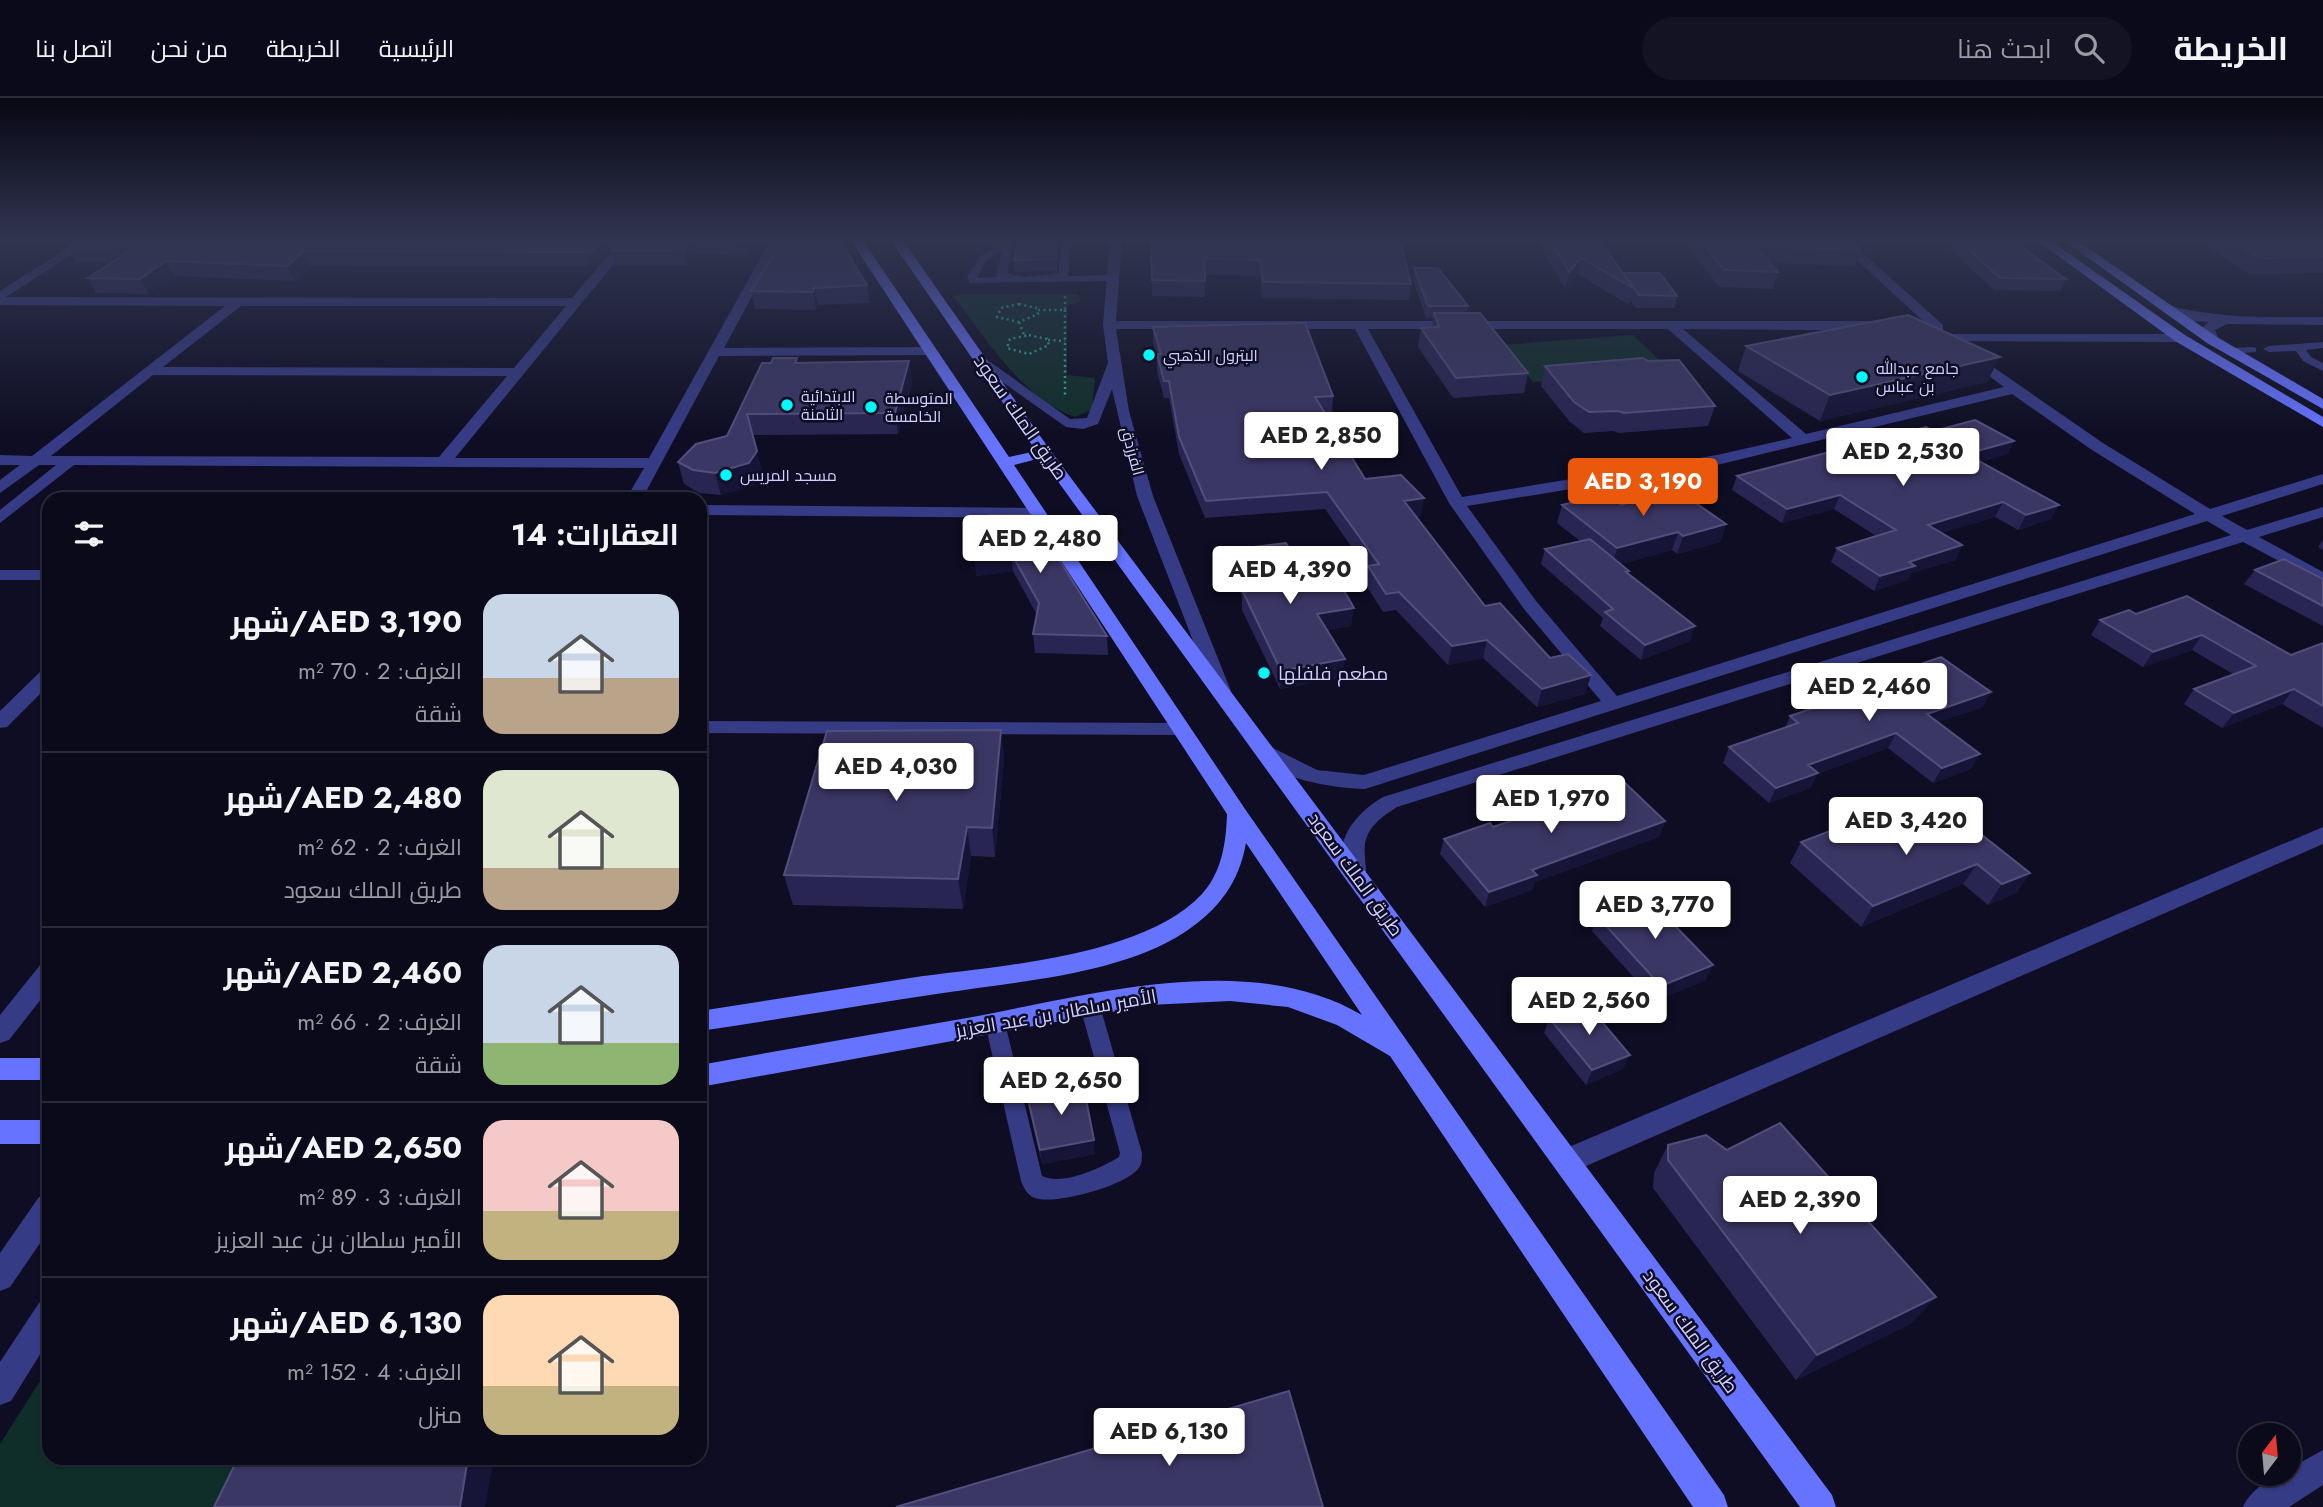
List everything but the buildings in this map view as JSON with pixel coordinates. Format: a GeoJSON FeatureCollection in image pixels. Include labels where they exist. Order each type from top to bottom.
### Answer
{"type":"FeatureCollection","features":[{"type":"Feature","properties":{"kind":"street"},"geometry":{"type":"LineString","coordinates":[[0,488],[234,305]]}},
{"type":"Feature","properties":{"kind":"street"},"geometry":{"type":"LineString","coordinates":[[443,462],[574,305]]}},
{"type":"Feature","properties":{"kind":"street"},"geometry":{"type":"LineString","coordinates":[[638,492],[741,305]]}},
{"type":"Feature","properties":{"kind":"street","name":"طريق الملك سعود"},"geometry":{"type":"LineString","coordinates":[[899,305],[1238,814],[1712,1507]]}},
{"type":"Feature","properties":{"kind":"street","name":"طريق الملك سعود"},"geometry":{"type":"LineString","coordinates":[[941,305],[1045,453],[1820,1507]]}},
{"type":"Feature","properties":{"kind":"street","name":"الفرزدق"},"geometry":{"type":"LineString","coordinates":[[1111,305],[1109,325],[1122,411],[1145,496],[1221,691]]}},
{"type":"Feature","properties":{"kind":"street"},"geometry":{"type":"LineString","coordinates":[[1912,305],[1948,338],[2014,389],[2208,516],[2323,579]]}},
{"type":"Feature","properties":{"kind":"street"},"geometry":{"type":"LineString","coordinates":[[2133,305],[2180,338],[2323,423]]}},
{"type":"Feature","properties":{"kind":"street"},"geometry":{"type":"LineString","coordinates":[[2160,305],[2212,340],[2323,405]]}},
{"type":"Feature","properties":{"kind":"street"},"geometry":{"type":"LineString","coordinates":[[2166,309],[2191,317],[2225,320],[2323,320]]}},
{"type":"Feature","properties":{"kind":"street"},"geometry":{"type":"LineString","coordinates":[[2212,340],[2208,328],[2225,320]]}},
{"type":"Feature","properties":{"kind":"street"},"geometry":{"type":"LineString","coordinates":[[1109,325],[1934,325]]}},
{"type":"Feature","properties":{"kind":"street"},"geometry":{"type":"LineString","coordinates":[[1359,325],[1457,503],[1530,605],[1613,704]]}},
{"type":"Feature","properties":{"kind":"street"},"geometry":{"type":"LineString","coordinates":[[1671,325],[1804,440]]}},
{"type":"Feature","properties":{"kind":"street"},"geometry":{"type":"LineString","coordinates":[[1948,338],[2180,338]]}},
{"type":"Feature","properties":{"kind":"street"},"geometry":{"type":"LineString","coordinates":[[715,352],[929,351]]}},
{"type":"Feature","properties":{"kind":"street"},"geometry":{"type":"LineString","coordinates":[[981,362],[1027,391],[1066,423],[1077,425],[1093,421],[1115,362]]}},
{"type":"Feature","properties":{"kind":"street"},"geometry":{"type":"LineString","coordinates":[[148,372],[517,372]]}},
{"type":"Feature","properties":{"kind":"street"},"geometry":{"type":"LineString","coordinates":[[1457,503],[1717,460],[2014,389]]}},
{"type":"Feature","properties":{"kind":"street"},"geometry":{"type":"LineString","coordinates":[[1004,463],[1045,453]]}},
{"type":"Feature","properties":{"kind":"street"},"geometry":{"type":"LineString","coordinates":[[0,460],[654,463]]}},
{"type":"Feature","properties":{"kind":"street"},"geometry":{"type":"LineString","coordinates":[[0,518],[71,460]]}},
{"type":"Feature","properties":{"kind":"street"},"geometry":{"type":"LineString","coordinates":[[1265,751],[1298,773],[1342,782],[1365,782],[2323,480]]}},
{"type":"Feature","properties":{"kind":"street"},"geometry":{"type":"LineString","coordinates":[[707,510],[1038,513]]}},
{"type":"Feature","properties":{"kind":"street"},"geometry":{"type":"LineString","coordinates":[[1356,874],[1352,853],[1353,837],[1362,823],[1390,802],[2323,512]]}},
{"type":"Feature","properties":{"kind":"street"},"geometry":{"type":"LineString","coordinates":[[0,575],[42,575]]}},
{"type":"Feature","properties":{"kind":"street"},"geometry":{"type":"LineString","coordinates":[[0,722],[42,681]]}},
{"type":"Feature","properties":{"kind":"street"},"geometry":{"type":"LineString","coordinates":[[707,727],[1181,729]]}},
{"type":"Feature","properties":{"kind":"street"},"geometry":{"type":"LineString","coordinates":[[707,1020],[1107,955],[1179,923],[1201,909],[1217,890],[1230,867],[1238,842],[1238,814]]}},
{"type":"Feature","properties":{"kind":"street"},"geometry":{"type":"LineString","coordinates":[[1567,1161],[2323,835]]}},
{"type":"Feature","properties":{"kind":"street"},"geometry":{"type":"LineString","coordinates":[[0,1033],[42,980]]}},
{"type":"Feature","properties":{"kind":"street","name":"الأمير سلطان بن عبد العزيز"},"geometry":{"type":"LineString","coordinates":[[707,1075],[1149,995],[1230,991],[1289,997],[1346,1018],[1402,1052]]}},
{"type":"Feature","properties":{"kind":"street"},"geometry":{"type":"LineString","coordinates":[[0,1069],[42,1069]]}},
{"type":"Feature","properties":{"kind":"street"},"geometry":{"type":"LineString","coordinates":[[0,1132],[42,1132]]}},
{"type":"Feature","properties":{"kind":"street"},"geometry":{"type":"LineString","coordinates":[[0,1278],[42,1216]]}},
{"type":"Feature","properties":{"kind":"street"},"geometry":{"type":"LineString","coordinates":[[0,1390],[42,1324]]}},
{"type":"Feature","properties":{"kind":"street"},"geometry":{"type":"LineString","coordinates":[[2259,1507],[2323,1466]]}},
{"type":"Feature","properties":{"kind":"lane"},"geometry":{"type":"LineString","coordinates":[[2269,349],[2323,345]]}},
{"type":"Feature","properties":{"kind":"lane"},"geometry":{"type":"LineString","coordinates":[[2299,347],[2307,359],[2323,368]]}},
{"type":"Feature","properties":{"kind":"lane"},"geometry":{"type":"LineString","coordinates":[[2230,351],[2252,350]]}},
{"type":"Feature","properties":{"kind":"lane"},"geometry":{"type":"LineString","coordinates":[[995,1023],[1032,1181],[1039,1189],[1054,1189],[1110,1174],[1130,1162],[1131,1153],[1090,1006]]}},
{"type":"Feature","properties":{"kind":"path"},"geometry":{"type":"LineString","coordinates":[[1017,305],[998,311],[1001,319],[1019,322],[1036,317],[1038,310]]}},
{"type":"Feature","properties":{"kind":"path"},"geometry":{"type":"LineString","coordinates":[[1021,305],[1038,310],[1065,310]]}},
{"type":"Feature","properties":{"kind":"path"},"geometry":{"type":"LineString","coordinates":[[1065,305],[1065,399]]}},
{"type":"Feature","properties":{"kind":"path"},"geometry":{"type":"LineString","coordinates":[[1019,322],[1018,326],[1024,335]]}},
{"type":"Feature","properties":{"kind":"path"},"geometry":{"type":"LineString","coordinates":[[1048,340],[1047,348],[1037,353],[1016,353],[1007,348],[1010,339],[1024,335],[1065,341]]}},
{"type":"Feature","properties":{"kind":"green space"},"geometry":{"type":"Polygon","coordinates":[[[960,305],[1070,305],[1067,306],[1067,375],[1095,378],[1092,410],[1075,417],[1056,408],[1022,382],[960,305]]]}},
{"type":"Feature","properties":{"kind":"green space"},"geometry":{"type":"Polygon","coordinates":[[[1633,335],[1670,370],[1533,382],[1502,345],[1633,335]]]}},
{"type":"Feature","properties":{"kind":"green space"},"geometry":{"type":"Polygon","coordinates":[[[42,1378],[42,1465],[241,1465],[221,1507],[0,1507],[0,1444],[42,1378]]]}},
{"type":"Feature","properties":{"kind":"place","name":"البترول الذهبي"},"geometry":{"type":"Point","coordinates":[1149,355]}},
{"type":"Feature","properties":{"kind":"place","name":"جامع عبدالله بن عباس"},"geometry":{"type":"Point","coordinates":[1862,377]}},
{"type":"Feature","properties":{"kind":"place","name":"الابتدائية الثامنة"},"geometry":{"type":"Point","coordinates":[787,405]}},
{"type":"Feature","properties":{"kind":"place","name":"المتوسطة الخامسة"},"geometry":{"type":"Point","coordinates":[871,407]}},
{"type":"Feature","properties":{"kind":"place","name":"مسجد المريس"},"geometry":{"type":"Point","coordinates":[726,475]}},
{"type":"Feature","properties":{"kind":"place","name":"مطعم فلفلها"},"geometry":{"type":"Point","coordinates":[1264,673]}}]}
